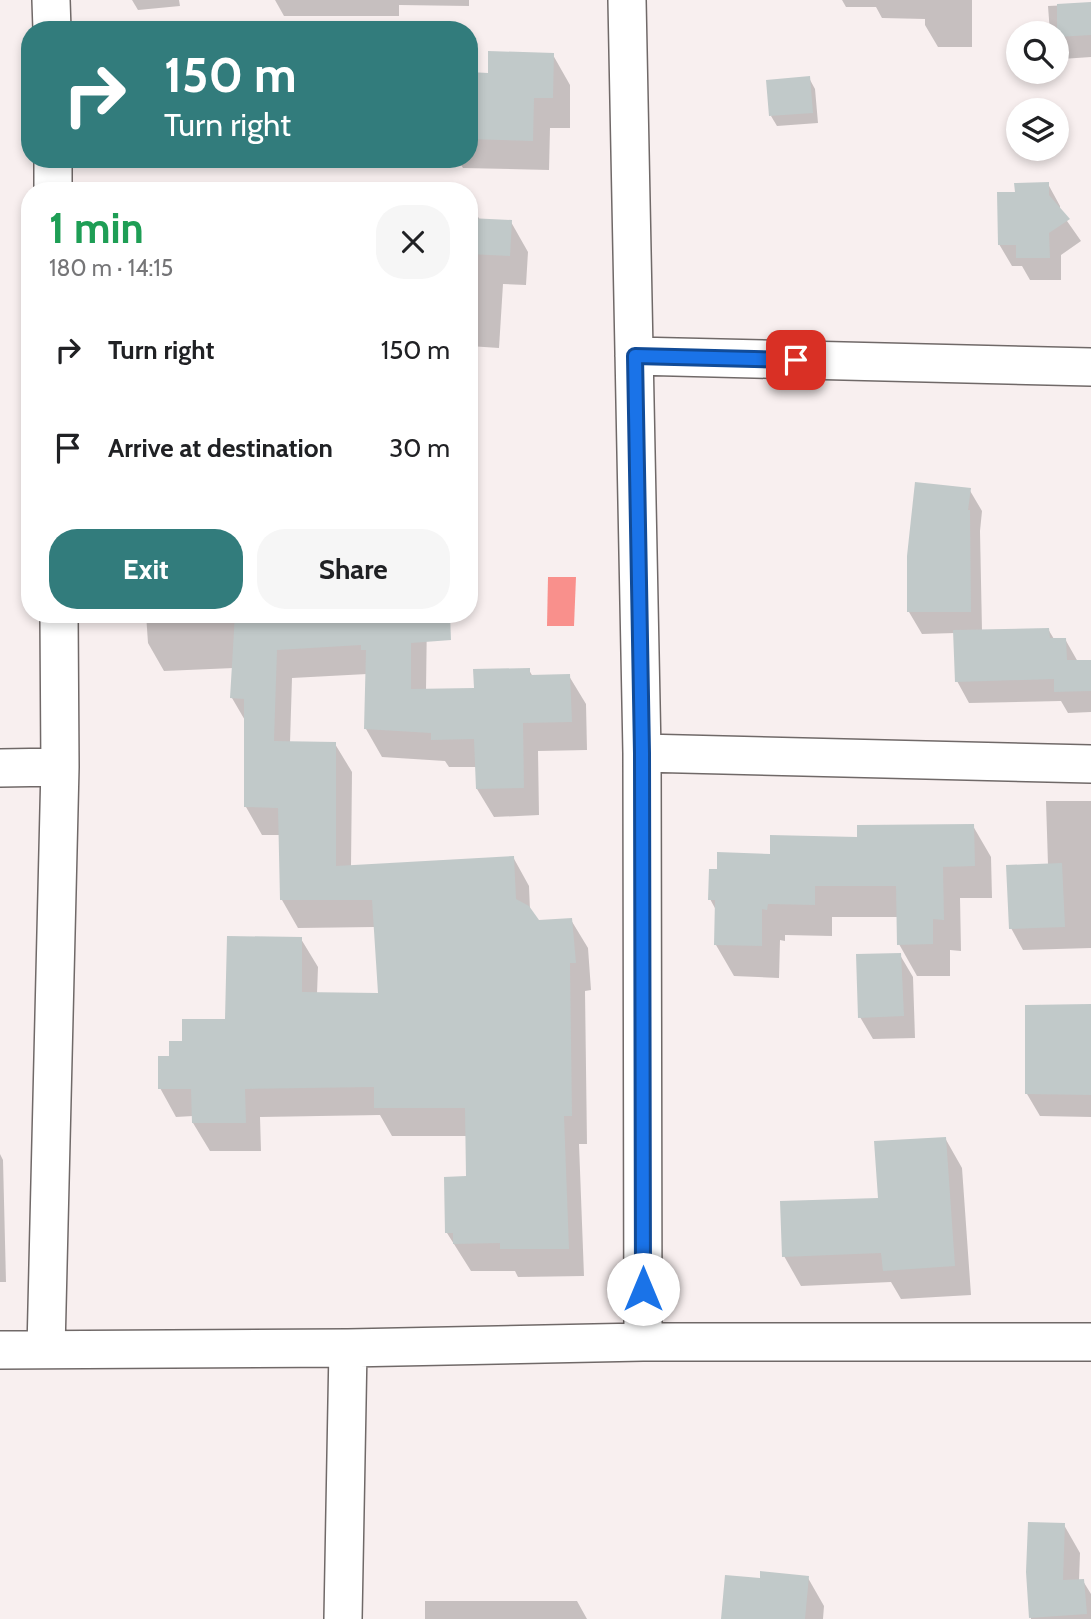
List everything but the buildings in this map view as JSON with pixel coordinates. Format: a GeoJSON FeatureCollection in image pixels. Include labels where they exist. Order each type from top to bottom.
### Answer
{"type":"FeatureCollection","features":[{"type":"Feature","properties":{"kind":"street"},"geometry":{"type":"LineString","coordinates":[[51,0],[51,21]]}},
{"type":"Feature","properties":{"kind":"street"},"geometry":{"type":"LineString","coordinates":[[627,0],[642,753],[643,1342]]}},
{"type":"Feature","properties":{"kind":"street"},"geometry":{"type":"LineString","coordinates":[[635,356],[1091,367]]}},
{"type":"Feature","properties":{"kind":"street"},"geometry":{"type":"LineString","coordinates":[[47,1349],[61,767],[59,623]]}},
{"type":"Feature","properties":{"kind":"street"},"geometry":{"type":"LineString","coordinates":[[642,753],[1091,764]]}},
{"type":"Feature","properties":{"kind":"street"},"geometry":{"type":"LineString","coordinates":[[0,768],[61,767]]}},
{"type":"Feature","properties":{"kind":"street"},"geometry":{"type":"LineString","coordinates":[[0,1350],[348,1348],[643,1342],[1091,1342]]}},
{"type":"Feature","properties":{"kind":"street"},"geometry":{"type":"LineString","coordinates":[[343,1619],[348,1348]]}},
{"type":"Feature","properties":{"kind":"shaded area"},"geometry":{"type":"Polygon","coordinates":[[[548,577],[576,577],[574,626],[547,626],[548,577]]]}},
{"type":"Feature","properties":{"kind":"route"},"geometry":{"type":"LineString","coordinates":[[643,1289],[642,753],[635,356],[796,360]]}}]}
